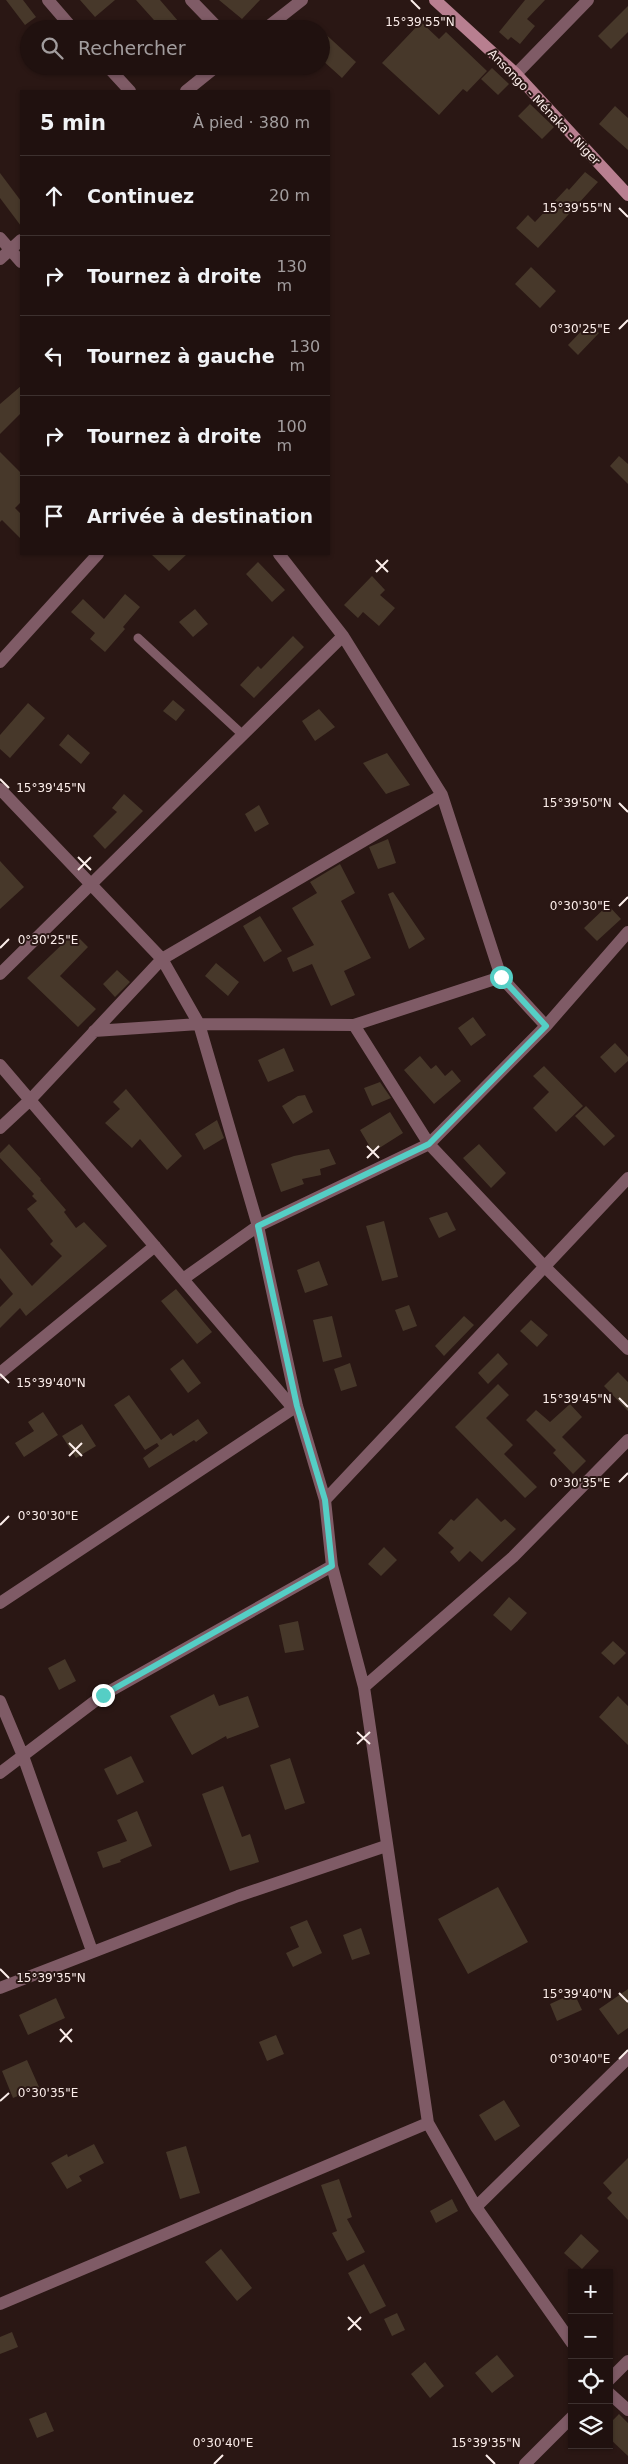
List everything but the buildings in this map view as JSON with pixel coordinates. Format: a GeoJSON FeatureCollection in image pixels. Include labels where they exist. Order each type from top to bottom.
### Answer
{"type":"FeatureCollection","features":[{"type":"Feature","properties":{"kind":"main road","name":"Ansongo - Ménaka - Niger"},"geometry":{"type":"LineString","coordinates":[[436,0],[516,74],[628,195]]}},
{"type":"Feature","properties":{"kind":"street"},"geometry":{"type":"LineString","coordinates":[[48,0],[65,20]]}},
{"type":"Feature","properties":{"kind":"street"},"geometry":{"type":"LineString","coordinates":[[192,0],[211,20]]}},
{"type":"Feature","properties":{"kind":"street"},"geometry":{"type":"LineString","coordinates":[[276,20],[302,0]]}},
{"type":"Feature","properties":{"kind":"street"},"geometry":{"type":"LineString","coordinates":[[516,74],[588,0]]}},
{"type":"Feature","properties":{"kind":"street"},"geometry":{"type":"LineString","coordinates":[[115,75],[129,90]]}},
{"type":"Feature","properties":{"kind":"street"},"geometry":{"type":"LineString","coordinates":[[187,90],[205,75]]}},
{"type":"Feature","properties":{"kind":"street"},"geometry":{"type":"LineString","coordinates":[[0,238],[20,261]]}},
{"type":"Feature","properties":{"kind":"street"},"geometry":{"type":"LineString","coordinates":[[0,259],[20,241]]}},
{"type":"Feature","properties":{"kind":"street"},"geometry":{"type":"LineString","coordinates":[[0,662],[97,555]]}},
{"type":"Feature","properties":{"kind":"street"},"geometry":{"type":"LineString","coordinates":[[280,555],[344,636],[442,795],[501,977],[546,1026]]}},
{"type":"Feature","properties":{"kind":"street"},"geometry":{"type":"LineString","coordinates":[[0,974],[344,636]]}},
{"type":"Feature","properties":{"kind":"street"},"geometry":{"type":"LineString","coordinates":[[0,789],[162,960],[199,1024],[258,1226],[295,1407],[325,1500],[332,1566],[364,1686],[428,2123],[476,2207],[568,2337]]}},
{"type":"Feature","properties":{"kind":"street"},"geometry":{"type":"LineString","coordinates":[[0,1128],[30,1100],[162,960],[442,795]]}},
{"type":"Feature","properties":{"kind":"street"},"geometry":{"type":"LineString","coordinates":[[183,1280],[258,1226],[429,1144],[546,1026],[628,932]]}},
{"type":"Feature","properties":{"kind":"street"},"geometry":{"type":"LineString","coordinates":[[94,1031],[199,1024],[354,1025],[501,977]]}},
{"type":"Feature","properties":{"kind":"street"},"geometry":{"type":"LineString","coordinates":[[354,1025],[429,1144],[545,1267],[628,1349]]}},
{"type":"Feature","properties":{"kind":"street"},"geometry":{"type":"LineString","coordinates":[[0,1064],[183,1280],[295,1407]]}},
{"type":"Feature","properties":{"kind":"street"},"geometry":{"type":"LineString","coordinates":[[325,1500],[628,1178]]}},
{"type":"Feature","properties":{"kind":"street"},"geometry":{"type":"LineString","coordinates":[[0,1373],[155,1246]]}},
{"type":"Feature","properties":{"kind":"street"},"geometry":{"type":"LineString","coordinates":[[0,1603],[295,1407]]}},
{"type":"Feature","properties":{"kind":"street"},"geometry":{"type":"LineString","coordinates":[[364,1686],[513,1557],[628,1440]]}},
{"type":"Feature","properties":{"kind":"street"},"geometry":{"type":"LineString","coordinates":[[0,1773],[103,1695],[332,1566]]}},
{"type":"Feature","properties":{"kind":"street"},"geometry":{"type":"LineString","coordinates":[[0,1700],[92,1951]]}},
{"type":"Feature","properties":{"kind":"street"},"geometry":{"type":"LineString","coordinates":[[0,1988],[238,1896],[386,1846]]}},
{"type":"Feature","properties":{"kind":"street"},"geometry":{"type":"LineString","coordinates":[[476,2207],[628,2058]]}},
{"type":"Feature","properties":{"kind":"street"},"geometry":{"type":"LineString","coordinates":[[0,2304],[428,2123]]}},
{"type":"Feature","properties":{"kind":"street"},"geometry":{"type":"LineString","coordinates":[[613,2376],[628,2361]]}},
{"type":"Feature","properties":{"kind":"street"},"geometry":{"type":"LineString","coordinates":[[613,2397],[628,2410]]}},
{"type":"Feature","properties":{"kind":"street"},"geometry":{"type":"LineString","coordinates":[[526,2464],[568,2422]]}},
{"type":"Feature","properties":{"kind":"lane"},"geometry":{"type":"LineString","coordinates":[[138,638],[243,735]]}},
{"type":"Feature","properties":{"kind":"route"},"geometry":{"type":"LineString","coordinates":[[103,1695],[332,1566],[325,1500],[297,1406],[258,1226],[429,1144],[546,1026],[501,977]]}}]}
